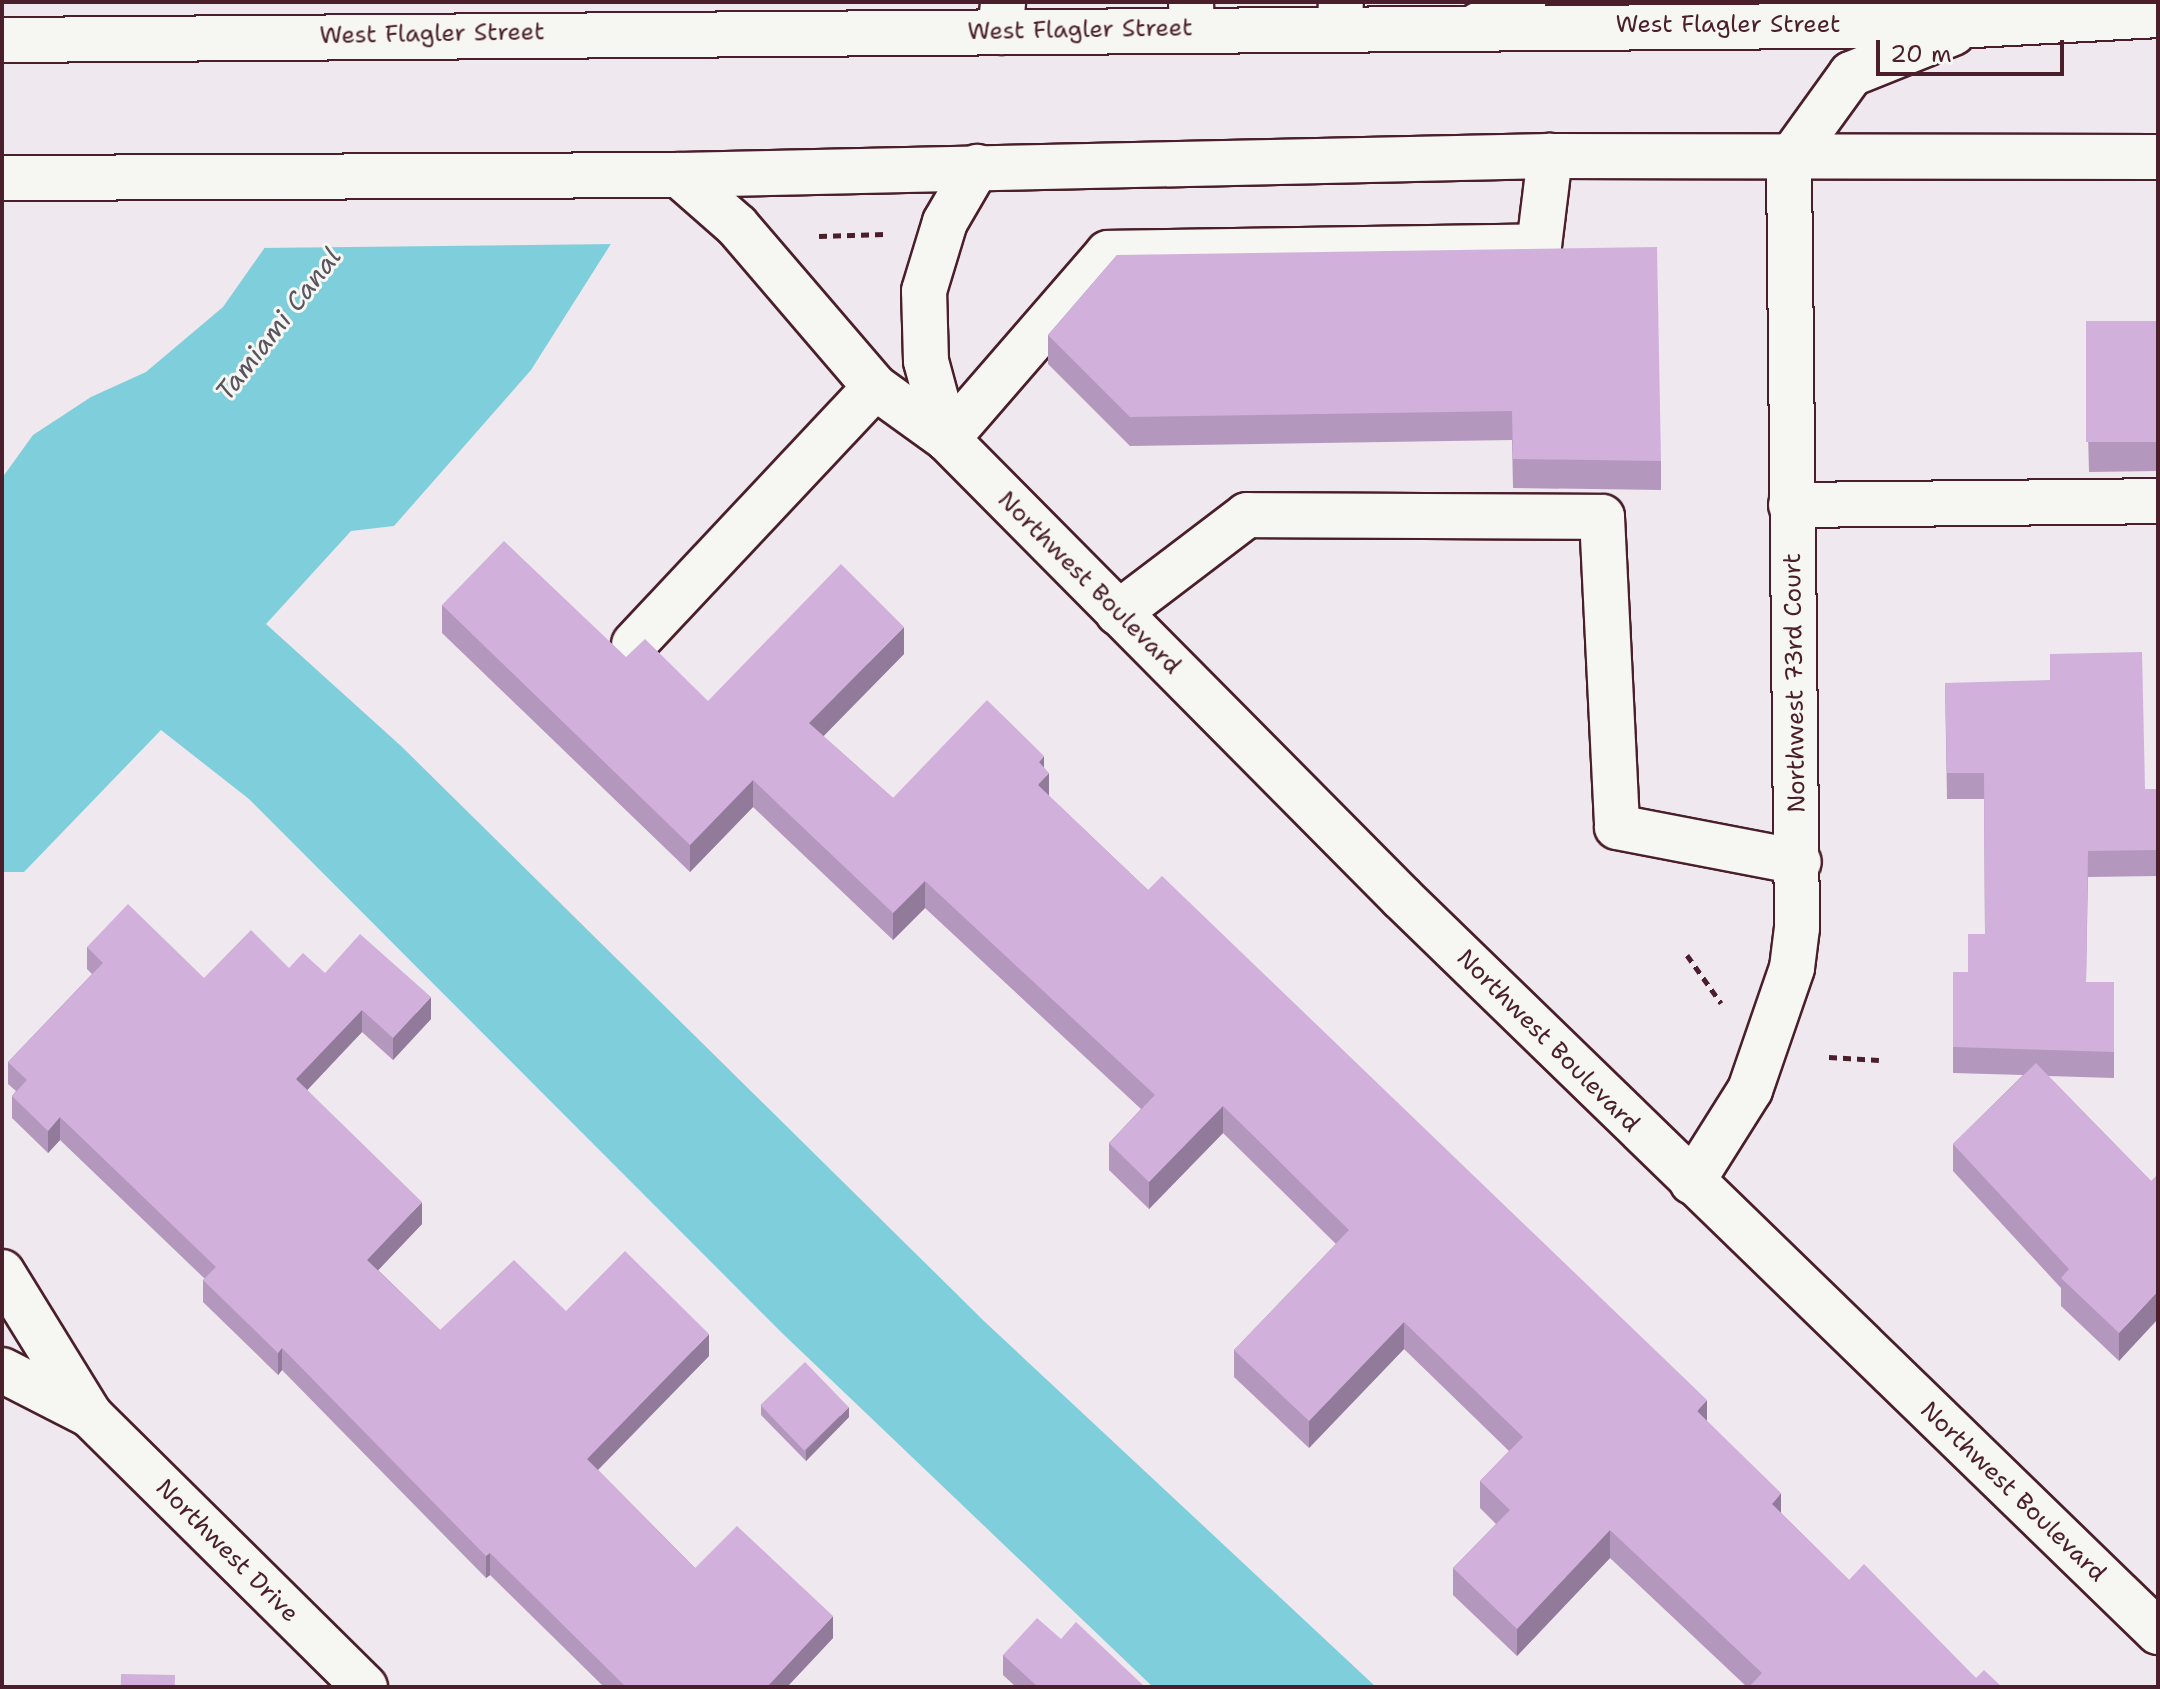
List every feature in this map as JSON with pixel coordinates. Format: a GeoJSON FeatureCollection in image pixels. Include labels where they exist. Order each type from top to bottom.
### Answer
{"type":"FeatureCollection","features":[{"type":"Feature","properties":{"kind":"main road"},"geometry":{"type":"LineString","coordinates":[[1478,25],[1523,2]]}},
{"type":"Feature","properties":{"kind":"main road","name":"West Flagler Street"},"geometry":{"type":"LineString","coordinates":[[2,40],[754,31],[1002,17],[1340,14],[1478,25],[1974,25],[2158,15]]}},
{"type":"Feature","properties":{"kind":"main road"},"geometry":{"type":"LineString","coordinates":[[1789,160],[1851,74],[1974,25]]}},
{"type":"Feature","properties":{"kind":"main road"},"geometry":{"type":"LineString","coordinates":[[947,439],[1108,253],[1539,246],[1550,156]]}},
{"type":"Feature","properties":{"kind":"main road"},"geometry":{"type":"LineString","coordinates":[[2,178],[679,175],[1550,156],[1789,160],[2158,157]]}},
{"type":"Feature","properties":{"kind":"main road","name":"Northwest 73rd Court"},"geometry":{"type":"LineString","coordinates":[[1692,1182],[1750,1090],[1792,968],[1799,862],[1791,505],[1789,160]]}},
{"type":"Feature","properties":{"kind":"main road","name":"Northwest Boulevard"},"geometry":{"type":"LineString","coordinates":[[947,439],[926,361],[924,291],[945,222],[977,167]]}},
{"type":"Feature","properties":{"kind":"main road","name":"Northwest Boulevard"},"geometry":{"type":"LineString","coordinates":[[679,175],[737,226],[875,387],[947,439],[1118,613],[1692,1182],[2158,1632]]}},
{"type":"Feature","properties":{"kind":"main road"},"geometry":{"type":"LineString","coordinates":[[634,644],[875,387]]}},
{"type":"Feature","properties":{"kind":"main road"},"geometry":{"type":"LineString","coordinates":[[1791,505],[2158,501]]}},
{"type":"Feature","properties":{"kind":"main road"},"geometry":{"type":"LineString","coordinates":[[1118,613],[1247,515],[1602,517],[1617,827],[1799,862]]}},
{"type":"Feature","properties":{"kind":"main road","name":"Northwest Drive"},"geometry":{"type":"LineString","coordinates":[[2,1272],[90,1415],[365,1687]]}},
{"type":"Feature","properties":{"kind":"main road","name":"Northwest Drive"},"geometry":{"type":"LineString","coordinates":[[2,1370],[90,1415]]}},
{"type":"Feature","properties":{"kind":"path"},"geometry":{"type":"LineString","coordinates":[[806,236],[888,234]]}},
{"type":"Feature","properties":{"kind":"path"},"geometry":{"type":"LineString","coordinates":[[1687,955],[1721,1003]]}},
{"type":"Feature","properties":{"kind":"path"},"geometry":{"type":"LineString","coordinates":[[1829,1057],[1879,1060]]}},
{"type":"Feature","properties":{"kind":"water","name":"Tamiami Canal"},"geometry":{"type":"Polygon","coordinates":[[[614,239],[531,370],[394,526],[351,531],[266,624],[401,746],[985,1322],[1376,1687],[1153,1687],[781,1332],[249,799],[161,730],[24,872],[2,872],[2,478],[33,435],[91,397],[146,372],[223,307],[268,243],[614,239]]]}},
{"type":"Feature","properties":{"kind":"pier"},"geometry":{"type":"Polygon","coordinates":[[[402,2],[741,2],[615,244],[260,248],[402,2]]]}},
{"type":"Feature","properties":{"kind":"building"},"geometry":{"type":"Polygon","coordinates":[[[1657,247],[1661,461],[1513,459],[1512,411],[1130,417],[1048,335],[1117,255],[1657,247]]]}},
{"type":"Feature","properties":{"kind":"building"},"geometry":{"type":"Polygon","coordinates":[[[2086,321],[2158,321],[2158,442],[2086,442],[2086,321]]]}},
{"type":"Feature","properties":{"kind":"building"},"geometry":{"type":"Polygon","coordinates":[[[504,541],[626,657],[645,639],[708,701],[841,564],[904,627],[809,723],[893,798],[987,700],[1044,756],[1039,762],[1049,773],[1038,785],[1148,890],[1162,876],[1707,1400],[1697,1411],[1781,1493],[1772,1504],[1849,1580],[1864,1564],[1976,1678],[1984,1670],[2002,1687],[1749,1687],[1762,1673],[1610,1530],[1517,1629],[1453,1568],[1510,1510],[1480,1481],[1523,1437],[1404,1322],[1309,1421],[1234,1350],[1349,1230],[1223,1106],[1149,1182],[1109,1143],[1155,1095],[925,881],[893,913],[753,780],[690,845],[442,605],[504,541]]]}},
{"type":"Feature","properties":{"kind":"building"},"geometry":{"type":"Polygon","coordinates":[[[2142,652],[2145,789],[2158,789],[2158,850],[2088,851],[2086,982],[2114,982],[2114,1052],[1953,1047],[1953,972],[1968,972],[1968,934],[1985,934],[1984,773],[1947,773],[1945,683],[2050,680],[2050,654],[2142,652]]]}},
{"type":"Feature","properties":{"kind":"building"},"geometry":{"type":"Polygon","coordinates":[[[128,904],[204,978],[251,930],[289,968],[303,953],[325,973],[360,934],[431,997],[393,1038],[362,1010],[296,1079],[422,1202],[367,1260],[440,1330],[514,1260],[566,1311],[625,1251],[709,1334],[587,1459],[695,1568],[737,1526],[833,1616],[767,1687],[626,1687],[490,1553],[486,1556],[282,1348],[278,1353],[203,1280],[216,1267],[60,1117],[48,1131],[12,1096],[27,1080],[8,1062],[103,963],[87,947],[128,904]]]}},
{"type":"Feature","properties":{"kind":"building"},"geometry":{"type":"Polygon","coordinates":[[[2036,1063],[2151,1181],[2158,1174],[2158,1291],[2119,1333],[2061,1278],[2069,1269],[1953,1144],[2036,1063]]]}},
{"type":"Feature","properties":{"kind":"building"},"geometry":{"type":"Polygon","coordinates":[[[805,1362],[849,1407],[804,1450],[760,1405],[805,1362]]]}},
{"type":"Feature","properties":{"kind":"building"},"geometry":{"type":"Polygon","coordinates":[[[1037,1618],[1061,1639],[1076,1622],[1145,1687],[1038,1687],[1003,1655],[1037,1618]]]}},
{"type":"Feature","properties":{"kind":"building"},"geometry":{"type":"Polygon","coordinates":[[[121,1674],[175,1675],[175,1687],[121,1687],[121,1674]]]}}]}
